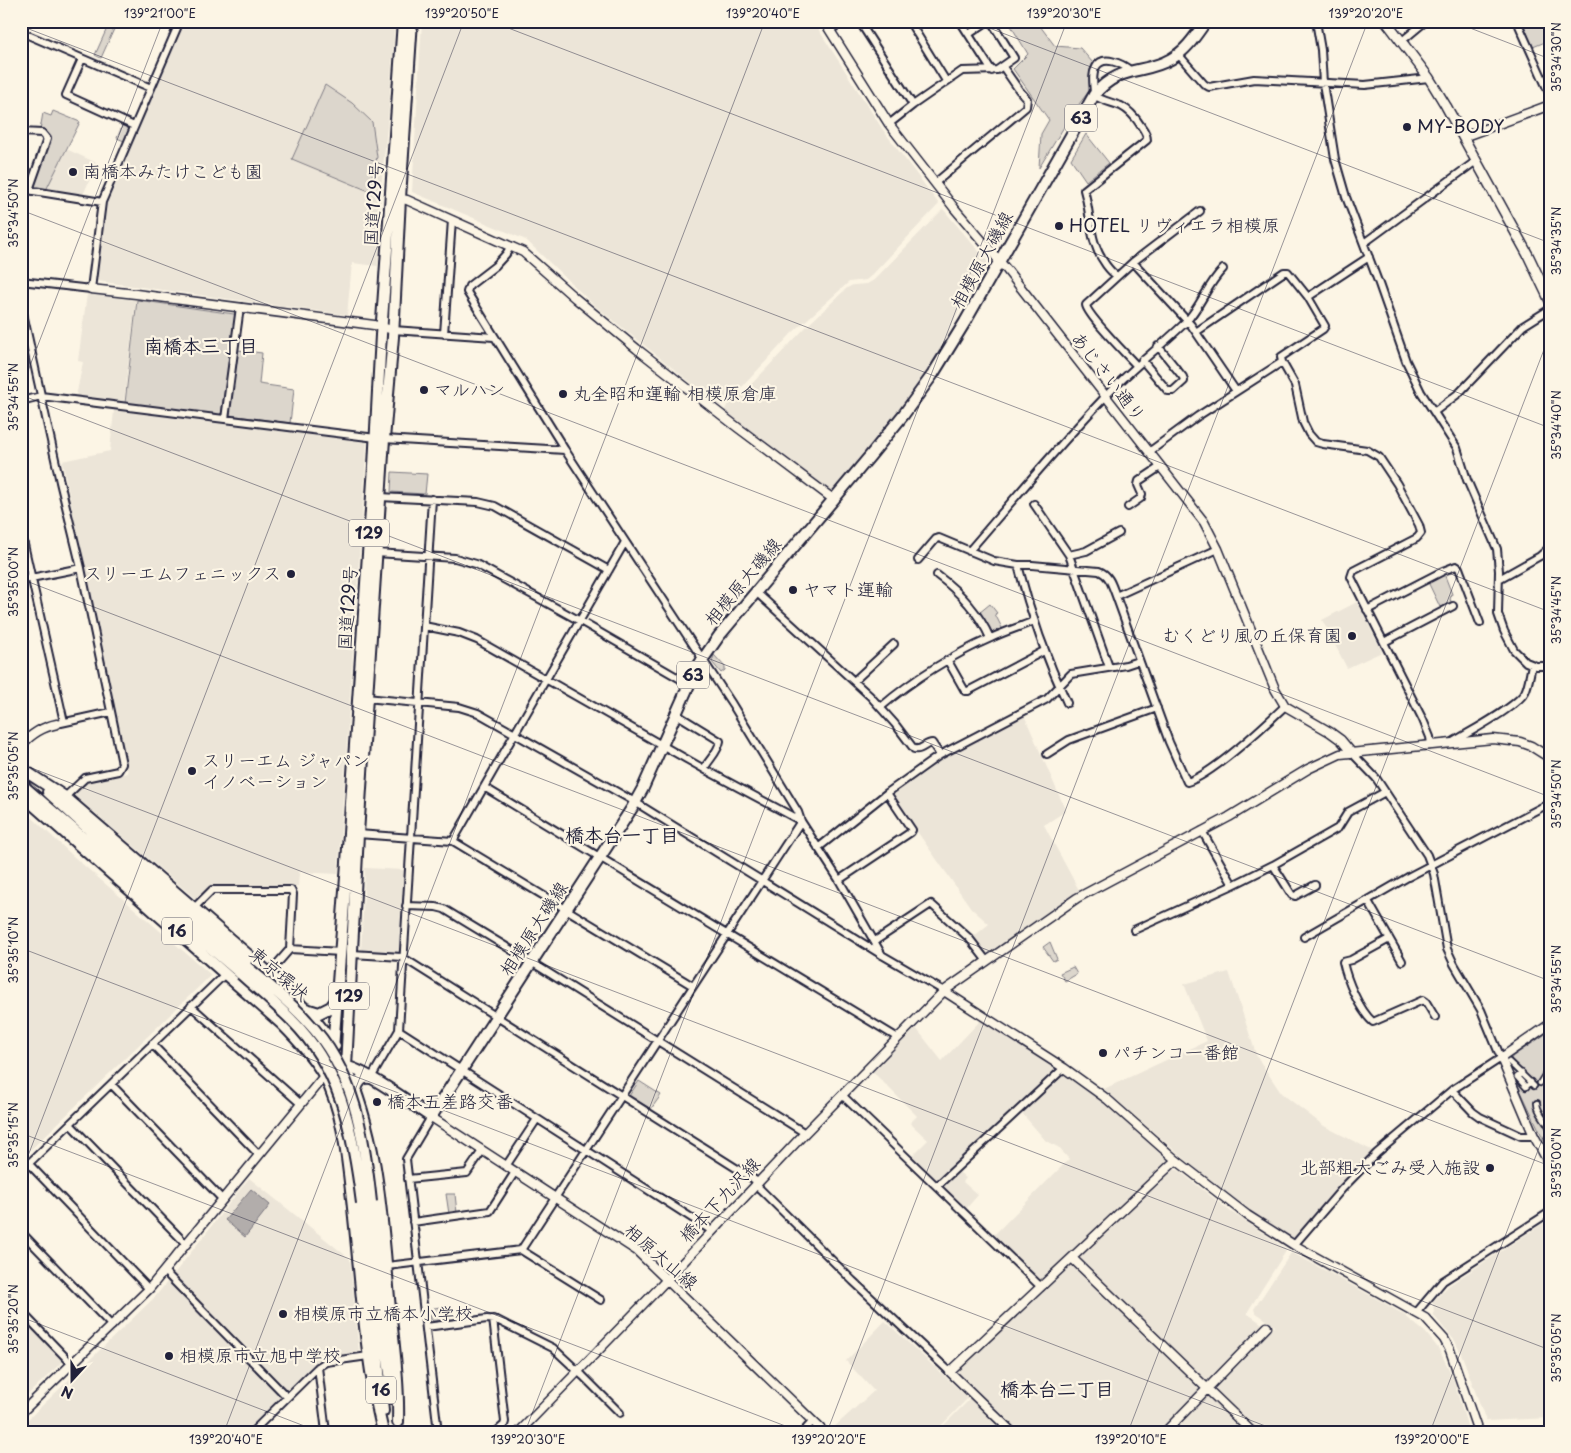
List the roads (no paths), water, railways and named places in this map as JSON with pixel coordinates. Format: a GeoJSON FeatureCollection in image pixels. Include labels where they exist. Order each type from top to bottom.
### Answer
{"type":"FeatureCollection","features":[{"type":"Feature","properties":{"kind":"main road","name":"国道129号"},"geometry":{"type":"LineString","coordinates":[[324,1076],[331,1058],[333,1044],[380,439],[393,330],[403,21]]}},
{"type":"Feature","properties":{"kind":"main road","name":"国道129号"},"geometry":{"type":"LineString","coordinates":[[346,1067],[346,1038],[366,698],[380,497],[382,326],[412,21]]}},
{"type":"Feature","properties":{"kind":"main road","name":"相模原大磯線"},"geometry":{"type":"LineString","coordinates":[[431,1117],[636,802],[689,684],[702,660],[719,636],[904,414],[933,374],[1000,262],[1094,95],[1108,82],[1118,76],[1162,63],[1178,54],[1190,43],[1206,21]]}},
{"type":"Feature","properties":{"kind":"main road"},"geometry":{"type":"LineString","coordinates":[[1386,21],[1429,78],[1528,255],[1550,301]]}},
{"type":"Feature","properties":{"kind":"main road"},"geometry":{"type":"LineString","coordinates":[[22,769],[65,797],[269,973],[305,1008],[340,1056],[356,1090],[374,1161],[380,1194],[399,1389],[399,1427]]}},
{"type":"Feature","properties":{"kind":"main road","name":"東京環状"},"geometry":{"type":"LineString","coordinates":[[22,769],[244,970]]}},
{"type":"Feature","properties":{"kind":"main road","name":"東京環状"},"geometry":{"type":"LineString","coordinates":[[21,784],[308,1021],[341,1069],[351,1092],[360,1124],[384,1432]]}},
{"type":"Feature","properties":{"kind":"main road","name":"16"},"geometry":{"type":"LineString","coordinates":[[21,794],[294,1036],[316,1062],[324,1076],[337,1108],[346,1158],[368,1356],[374,1393],[384,1432]]}},
{"type":"Feature","properties":{"kind":"main road"},"geometry":{"type":"LineString","coordinates":[[305,1008],[319,1013],[331,1007],[337,998]]}},
{"type":"Feature","properties":{"kind":"main road"},"geometry":{"type":"LineString","coordinates":[[324,1076],[340,1056],[346,1038]]}},
{"type":"Feature","properties":{"kind":"main road"},"geometry":{"type":"LineString","coordinates":[[324,1076],[334,1070],[346,1067],[358,1071],[431,1117]]}},
{"type":"Feature","properties":{"kind":"main road"},"geometry":{"type":"LineString","coordinates":[[356,1090],[360,1081],[364,1078],[371,1078]]}},
{"type":"Feature","properties":{"kind":"main road","name":"東京環状"},"geometry":{"type":"LineString","coordinates":[[367,1203],[399,1427]]}},
{"type":"Feature","properties":{"kind":"street"},"geometry":{"type":"LineString","coordinates":[[91,289],[102,202],[177,28],[171,21]]}},
{"type":"Feature","properties":{"kind":"street","name":"あじさい通り"},"geometry":{"type":"LineString","coordinates":[[824,21],[890,124],[1204,522],[1218,548],[1275,689],[1286,706],[1330,732],[1341,740],[1351,752]]}},
{"type":"Feature","properties":{"kind":"street"},"geometry":{"type":"LineString","coordinates":[[830,30],[845,21]]}},
{"type":"Feature","properties":{"kind":"street"},"geometry":{"type":"LineString","coordinates":[[859,21],[913,105]]}},
{"type":"Feature","properties":{"kind":"street"},"geometry":{"type":"LineString","coordinates":[[909,21],[946,81]]}},
{"type":"Feature","properties":{"kind":"street"},"geometry":{"type":"LineString","coordinates":[[960,21],[992,71]]}},
{"type":"Feature","properties":{"kind":"street"},"geometry":{"type":"LineString","coordinates":[[890,124],[913,105],[962,71],[992,71],[1003,67],[1014,58],[989,21],[969,34]]}},
{"type":"Feature","properties":{"kind":"street"},"geometry":{"type":"LineString","coordinates":[[1316,21],[1323,83],[1338,174],[1406,361],[1434,412],[1457,448],[1467,480],[1497,549],[1498,603],[1501,623],[1514,650],[1522,658],[1532,665],[1540,667],[1550,666]]}},
{"type":"Feature","properties":{"kind":"street"},"geometry":{"type":"LineString","coordinates":[[1402,41],[1426,21]]}},
{"type":"Feature","properties":{"kind":"street"},"geometry":{"type":"LineString","coordinates":[[1518,21],[1550,94]]}},
{"type":"Feature","properties":{"kind":"street"},"geometry":{"type":"LineString","coordinates":[[21,32],[151,88]]}},
{"type":"Feature","properties":{"kind":"street"},"geometry":{"type":"LineString","coordinates":[[1178,54],[1204,84],[1209,87],[1254,78],[1365,86],[1429,78]]}},
{"type":"Feature","properties":{"kind":"street"},"geometry":{"type":"LineString","coordinates":[[82,59],[66,95],[134,126]]}},
{"type":"Feature","properties":{"kind":"street"},"geometry":{"type":"LineString","coordinates":[[1117,276],[1099,256],[1092,239],[1092,229],[1084,190],[1147,141],[1148,138],[1128,110],[1094,95],[1094,72],[1097,65],[1101,62],[1116,62],[1126,66],[1131,71]]}},
{"type":"Feature","properties":{"kind":"street"},"geometry":{"type":"LineString","coordinates":[[935,183],[1026,107],[1027,99],[1003,67]]}},
{"type":"Feature","properties":{"kind":"street"},"geometry":{"type":"LineString","coordinates":[[1463,137],[1550,105]]}},
{"type":"Feature","properties":{"kind":"street"},"geometry":{"type":"LineString","coordinates":[[21,132],[42,133],[47,140],[29,190]]}},
{"type":"Feature","properties":{"kind":"street"},"geometry":{"type":"LineString","coordinates":[[1364,243],[1476,161]]}},
{"type":"Feature","properties":{"kind":"street"},"geometry":{"type":"LineString","coordinates":[[21,188],[102,202]]}},
{"type":"Feature","properties":{"kind":"street"},"geometry":{"type":"LineString","coordinates":[[396,198],[452,220],[523,252],[575,298],[688,389],[833,499]]}},
{"type":"Feature","properties":{"kind":"street"},"geometry":{"type":"LineString","coordinates":[[1136,365],[1094,319],[1086,308],[1088,302],[1133,262],[1200,211]]}},
{"type":"Feature","properties":{"kind":"street"},"geometry":{"type":"LineString","coordinates":[[444,334],[452,220]]}},
{"type":"Feature","properties":{"kind":"street"},"geometry":{"type":"LineString","coordinates":[[511,246],[495,266],[466,290],[565,450],[758,744],[798,812],[801,821],[839,880],[882,955]]}},
{"type":"Feature","properties":{"kind":"street"},"geometry":{"type":"LineString","coordinates":[[1308,297],[1369,257]]}},
{"type":"Feature","properties":{"kind":"street"},"geometry":{"type":"LineString","coordinates":[[1133,262],[1196,332],[1236,391]]}},
{"type":"Feature","properties":{"kind":"street"},"geometry":{"type":"LineString","coordinates":[[970,551],[1070,434],[1136,365],[1186,321],[1201,302],[1211,283],[1223,269]]}},
{"type":"Feature","properties":{"kind":"street"},"geometry":{"type":"LineString","coordinates":[[1196,332],[1286,272],[1289,273],[1308,297],[1324,323],[1325,328],[1281,356],[1282,362],[1296,385],[1303,422],[1309,434],[1316,442],[1322,444],[1367,450],[1379,457],[1397,484],[1421,528],[1420,534],[1416,538],[1350,574],[1423,720],[1430,737],[1430,744]]}},
{"type":"Feature","properties":{"kind":"street"},"geometry":{"type":"LineString","coordinates":[[21,281],[240,307],[382,326],[393,330],[494,337]]}},
{"type":"Feature","properties":{"kind":"street"},"geometry":{"type":"LineString","coordinates":[[21,304],[81,568],[122,767],[118,771],[85,778],[65,797]]}},
{"type":"Feature","properties":{"kind":"street"},"geometry":{"type":"LineString","coordinates":[[225,419],[240,307]]}},
{"type":"Feature","properties":{"kind":"street"},"geometry":{"type":"LineString","coordinates":[[1434,412],[1459,393],[1523,326],[1550,309]]}},
{"type":"Feature","properties":{"kind":"street"},"geometry":{"type":"LineString","coordinates":[[1142,360],[1168,391],[1172,391],[1183,383],[1183,377],[1158,346]]}},
{"type":"Feature","properties":{"kind":"street"},"geometry":{"type":"LineString","coordinates":[[1149,452],[1198,416],[1282,362]]}},
{"type":"Feature","properties":{"kind":"street"},"geometry":{"type":"LineString","coordinates":[[21,401],[41,396],[380,439],[565,450]]}},
{"type":"Feature","properties":{"kind":"street"},"geometry":{"type":"LineString","coordinates":[[1128,507],[1141,498],[1139,481],[1160,467]]}},
{"type":"Feature","properties":{"kind":"street"},"geometry":{"type":"LineString","coordinates":[[380,497],[478,502],[495,506],[608,570]]}},
{"type":"Feature","properties":{"kind":"street"},"geometry":{"type":"LineString","coordinates":[[371,1078],[398,1030],[432,499]]}},
{"type":"Feature","properties":{"kind":"street"},"geometry":{"type":"LineString","coordinates":[[1034,504],[1070,555],[1109,667]]}},
{"type":"Feature","properties":{"kind":"street"},"geometry":{"type":"LineString","coordinates":[[21,531],[60,723]]}},
{"type":"Feature","properties":{"kind":"street"},"geometry":{"type":"LineString","coordinates":[[1070,555],[1086,551],[1119,533]]}},
{"type":"Feature","properties":{"kind":"street"},"geometry":{"type":"LineString","coordinates":[[918,560],[939,538],[986,559],[1018,565],[1106,573],[1169,742],[1186,781],[1189,782],[1224,758],[1286,706]]}},
{"type":"Feature","properties":{"kind":"street"},"geometry":{"type":"LineString","coordinates":[[453,841],[625,542]]}},
{"type":"Feature","properties":{"kind":"street"},"geometry":{"type":"LineString","coordinates":[[1499,579],[1540,556],[1550,547]]}},
{"type":"Feature","properties":{"kind":"street"},"geometry":{"type":"LineString","coordinates":[[1116,596],[1218,548]]}},
{"type":"Feature","properties":{"kind":"street"},"geometry":{"type":"LineString","coordinates":[[376,553],[455,558],[476,564],[689,684]]}},
{"type":"Feature","properties":{"kind":"street"},"geometry":{"type":"LineString","coordinates":[[1018,565],[1044,651],[1067,702]]}},
{"type":"Feature","properties":{"kind":"street"},"geometry":{"type":"LineString","coordinates":[[1367,610],[1456,566],[1459,568],[1480,623]]}},
{"type":"Feature","properties":{"kind":"street"},"geometry":{"type":"LineString","coordinates":[[21,580],[81,568]]}},
{"type":"Feature","properties":{"kind":"street"},"geometry":{"type":"LineString","coordinates":[[937,575],[957,590],[980,619],[990,638]]}},
{"type":"Feature","properties":{"kind":"street"},"geometry":{"type":"LineString","coordinates":[[756,592],[881,707],[914,749],[919,749],[932,743],[940,755]]}},
{"type":"Feature","properties":{"kind":"street"},"geometry":{"type":"LineString","coordinates":[[1384,642],[1453,606]]}},
{"type":"Feature","properties":{"kind":"street"},"geometry":{"type":"LineString","coordinates":[[881,707],[907,686],[948,661],[990,638],[1034,621]]}},
{"type":"Feature","properties":{"kind":"street"},"geometry":{"type":"LineString","coordinates":[[424,626],[467,636],[704,769],[801,821]]}},
{"type":"Feature","properties":{"kind":"street"},"geometry":{"type":"LineString","coordinates":[[854,681],[894,644]]}},
{"type":"Feature","properties":{"kind":"street"},"geometry":{"type":"LineString","coordinates":[[948,661],[965,690],[968,691],[1044,651]]}},
{"type":"Feature","properties":{"kind":"street"},"geometry":{"type":"LineString","coordinates":[[818,848],[887,793],[940,755],[1047,699],[1071,674],[1126,665],[1138,661]]}},
{"type":"Feature","properties":{"kind":"street"},"geometry":{"type":"LineString","coordinates":[[1454,742],[1505,710],[1522,696],[1526,691],[1532,665]]}},
{"type":"Feature","properties":{"kind":"street"},"geometry":{"type":"LineString","coordinates":[[366,698],[419,702],[469,710],[515,734],[636,802],[882,955],[944,991],[1064,1068],[1107,1099],[1176,1160],[1247,1216],[1294,1245],[1416,1313],[1432,1325],[1450,1350],[1478,1432]]}},
{"type":"Feature","properties":{"kind":"street"},"geometry":{"type":"LineString","coordinates":[[1047,754],[1069,740],[1157,708]]}},
{"type":"Feature","properties":{"kind":"street"},"geometry":{"type":"LineString","coordinates":[[21,744],[40,729],[111,712]]}},
{"type":"Feature","properties":{"kind":"street"},"geometry":{"type":"LineString","coordinates":[[676,714],[720,741],[720,745],[711,761],[704,769]]}},
{"type":"Feature","properties":{"kind":"street","name":"橋本下九沢線"},"geometry":{"type":"LineString","coordinates":[[519,1432],[712,1232],[805,1132],[944,991],[1077,898],[1229,817],[1319,764],[1340,754],[1493,739],[1520,742],[1531,746],[1550,758]]}},
{"type":"Feature","properties":{"kind":"street"},"geometry":{"type":"LineString","coordinates":[[1351,752],[1376,778],[1421,845],[1431,865],[1447,949],[1481,1010],[1534,1136],[1550,1165]]}},
{"type":"Feature","properties":{"kind":"street"},"geometry":{"type":"LineString","coordinates":[[484,787],[898,1038]]}},
{"type":"Feature","properties":{"kind":"street"},"geometry":{"type":"LineString","coordinates":[[1134,930],[1273,865],[1338,828],[1348,812],[1385,792]]}},
{"type":"Feature","properties":{"kind":"street"},"geometry":{"type":"LineString","coordinates":[[839,880],[911,832],[912,830],[887,793]]}},
{"type":"Feature","properties":{"kind":"street"},"geometry":{"type":"LineString","coordinates":[[1304,937],[1431,865],[1550,803]]}},
{"type":"Feature","properties":{"kind":"street"},"geometry":{"type":"LineString","coordinates":[[521,1250],[801,821]]}},
{"type":"Feature","properties":{"kind":"street"},"geometry":{"type":"LineString","coordinates":[[1202,831],[1233,885]]}},
{"type":"Feature","properties":{"kind":"street"},"geometry":{"type":"LineString","coordinates":[[358,834],[453,841],[693,986]]}},
{"type":"Feature","properties":{"kind":"street"},"geometry":{"type":"LineString","coordinates":[[1273,865],[1292,895],[1295,896],[1315,885]]}},
{"type":"Feature","properties":{"kind":"street"},"geometry":{"type":"LineString","coordinates":[[194,908],[212,890],[291,890],[293,894],[290,949],[269,973]]}},
{"type":"Feature","properties":{"kind":"street"},"geometry":{"type":"LineString","coordinates":[[1368,901],[1402,961]]}},
{"type":"Feature","properties":{"kind":"street"},"geometry":{"type":"LineString","coordinates":[[875,941],[931,904],[969,938],[986,960]]}},
{"type":"Feature","properties":{"kind":"street"},"geometry":{"type":"LineString","coordinates":[[406,906],[444,909],[805,1132]]}},
{"type":"Feature","properties":{"kind":"street"},"geometry":{"type":"LineString","coordinates":[[1389,939],[1351,960],[1342,962],[1346,976],[1359,1002],[1373,1022],[1423,1000],[1435,1017]]}},
{"type":"Feature","properties":{"kind":"street"},"geometry":{"type":"LineString","coordinates":[[290,949],[340,952]]}},
{"type":"Feature","properties":{"kind":"street"},"geometry":{"type":"LineString","coordinates":[[352,954],[402,957],[757,1183],[854,1281],[1012,1432]]}},
{"type":"Feature","properties":{"kind":"street"},"geometry":{"type":"LineString","coordinates":[[21,1171],[225,974]]}},
{"type":"Feature","properties":{"kind":"street"},"geometry":{"type":"LineString","coordinates":[[191,1006],[301,1104]]}},
{"type":"Feature","properties":{"kind":"street"},"geometry":{"type":"LineString","coordinates":[[1294,1245],[1342,1189],[1377,1153],[1452,1090],[1550,1024]]}},
{"type":"Feature","properties":{"kind":"street"},"geometry":{"type":"LineString","coordinates":[[398,1030],[712,1232]]}},
{"type":"Feature","properties":{"kind":"street"},"geometry":{"type":"LineString","coordinates":[[152,1044],[259,1155]]}},
{"type":"Feature","properties":{"kind":"street"},"geometry":{"type":"LineString","coordinates":[[1509,1062],[1533,1084]]}},
{"type":"Feature","properties":{"kind":"street"},"geometry":{"type":"LineString","coordinates":[[1540,1083],[1550,1067]]}},
{"type":"Feature","properties":{"kind":"street"},"geometry":{"type":"LineString","coordinates":[[937,1186],[1064,1068]]}},
{"type":"Feature","properties":{"kind":"street"},"geometry":{"type":"LineString","coordinates":[[21,1413],[149,1289],[324,1076]]}},
{"type":"Feature","properties":{"kind":"street"},"geometry":{"type":"LineString","coordinates":[[111,1084],[223,1200]]}},
{"type":"Feature","properties":{"kind":"street"},"geometry":{"type":"LineString","coordinates":[[1452,1090],[1480,1116],[1521,1136],[1534,1136]]}},
{"type":"Feature","properties":{"kind":"street"},"geometry":{"type":"LineString","coordinates":[[842,1095],[1041,1287]]}},
{"type":"Feature","properties":{"kind":"street"},"geometry":{"type":"LineString","coordinates":[[1536,1103],[1537,1109],[1547,1122],[1550,1130]]}},
{"type":"Feature","properties":{"kind":"street"},"geometry":{"type":"LineString","coordinates":[[431,1117],[406,1157],[438,1432]]}},
{"type":"Feature","properties":{"kind":"street","name":"相原大山線"},"geometry":{"type":"LineString","coordinates":[[431,1117],[631,1246],[824,1432]]}},
{"type":"Feature","properties":{"kind":"street"},"geometry":{"type":"LineString","coordinates":[[506,1166],[538,1119]]}},
{"type":"Feature","properties":{"kind":"street"},"geometry":{"type":"LineString","coordinates":[[70,1124],[186,1244]]}},
{"type":"Feature","properties":{"kind":"street"},"geometry":{"type":"LineString","coordinates":[[408,1179],[467,1173],[482,1150]]}},
{"type":"Feature","properties":{"kind":"street"},"geometry":{"type":"LineString","coordinates":[[950,1372],[1176,1160]]}},
{"type":"Feature","properties":{"kind":"street"},"geometry":{"type":"LineString","coordinates":[[29,1164],[149,1289]]}},
{"type":"Feature","properties":{"kind":"street"},"geometry":{"type":"LineString","coordinates":[[414,1222],[490,1211],[515,1172]]}},
{"type":"Feature","properties":{"kind":"street"},"geometry":{"type":"LineString","coordinates":[[1416,1313],[1443,1281],[1550,1212]]}},
{"type":"Feature","properties":{"kind":"street"},"geometry":{"type":"LineString","coordinates":[[21,1232],[112,1326]]}},
{"type":"Feature","properties":{"kind":"street"},"geometry":{"type":"LineString","coordinates":[[387,1266],[521,1250],[601,1300]]}},
{"type":"Feature","properties":{"kind":"street"},"geometry":{"type":"LineString","coordinates":[[1072,1258],[1252,1432]]}},
{"type":"Feature","properties":{"kind":"street"},"geometry":{"type":"LineString","coordinates":[[164,1271],[287,1397]]}},
{"type":"Feature","properties":{"kind":"street"},"geometry":{"type":"LineString","coordinates":[[21,1311],[72,1364]]}},
{"type":"Feature","properties":{"kind":"street"},"geometry":{"type":"LineString","coordinates":[[426,1327],[493,1319],[553,1348],[620,1413]]}},
{"type":"Feature","properties":{"kind":"street"},"geometry":{"type":"LineString","coordinates":[[493,1319],[505,1422],[496,1432]]}},
{"type":"Feature","properties":{"kind":"street"},"geometry":{"type":"LineString","coordinates":[[1165,1432],[1267,1326]]}},
{"type":"Feature","properties":{"kind":"street"},"geometry":{"type":"LineString","coordinates":[[252,1432],[318,1367],[326,1362],[368,1356]]}},
{"type":"Feature","properties":{"kind":"street"},"geometry":{"type":"LineString","coordinates":[[318,1367],[326,1432]]}},
{"type":"Feature","properties":{"kind":"street"},"geometry":{"type":"LineString","coordinates":[[803,1432],[813,1421]]}},
{"type":"Feature","properties":{"kind":"street"},"geometry":{"type":"LineString","coordinates":[[261,1423],[262,1432]]}},
{"type":"Feature","properties":{"kind":"place","name":"MY-BODY"},"geometry":{"type":"Point","coordinates":[1407,127]}},
{"type":"Feature","properties":{"kind":"place","name":"南橋本みたけこども園"},"geometry":{"type":"Point","coordinates":[73,172]}},
{"type":"Feature","properties":{"kind":"place","name":"HOTEL リヴィエラ相模原"},"geometry":{"type":"Point","coordinates":[1059,226]}},
{"type":"Feature","properties":{"kind":"place","name":"マルハン"},"geometry":{"type":"Point","coordinates":[424,390]}},
{"type":"Feature","properties":{"kind":"place","name":"丸全昭和運輸 相模原倉庫"},"geometry":{"type":"Point","coordinates":[563,394]}},
{"type":"Feature","properties":{"kind":"place","name":"スリーエムフェニックス"},"geometry":{"type":"Point","coordinates":[291,574]}},
{"type":"Feature","properties":{"kind":"place","name":"ヤマト運輸"},"geometry":{"type":"Point","coordinates":[793,590]}},
{"type":"Feature","properties":{"kind":"place","name":"むくどり風の丘保育園"},"geometry":{"type":"Point","coordinates":[1352,636]}},
{"type":"Feature","properties":{"kind":"place","name":"スリーエム ジャパン イノベーション"},"geometry":{"type":"Point","coordinates":[192,771]}},
{"type":"Feature","properties":{"kind":"place","name":"パチンコ一番館"},"geometry":{"type":"Point","coordinates":[1103,1053]}},
{"type":"Feature","properties":{"kind":"place","name":"橋本五差路交番"},"geometry":{"type":"Point","coordinates":[377,1102]}},
{"type":"Feature","properties":{"kind":"place","name":"北部粗大ごみ受入施設"},"geometry":{"type":"Point","coordinates":[1490,1168]}},
{"type":"Feature","properties":{"kind":"place","name":"相模原市立橋本小学校"},"geometry":{"type":"Point","coordinates":[283,1314]}},
{"type":"Feature","properties":{"kind":"place","name":"相模原市立旭中学校"},"geometry":{"type":"Point","coordinates":[169,1356]}},
{"type":"Feature","properties":{"kind":"district","name":"南橋本三丁目"},"geometry":{"type":"Point","coordinates":[201,346]}},
{"type":"Feature","properties":{"kind":"district","name":"橋本台一丁目"},"geometry":{"type":"Point","coordinates":[622,835]}},
{"type":"Feature","properties":{"kind":"district","name":"橋本台二丁目"},"geometry":{"type":"Point","coordinates":[1057,1389]}}]}
